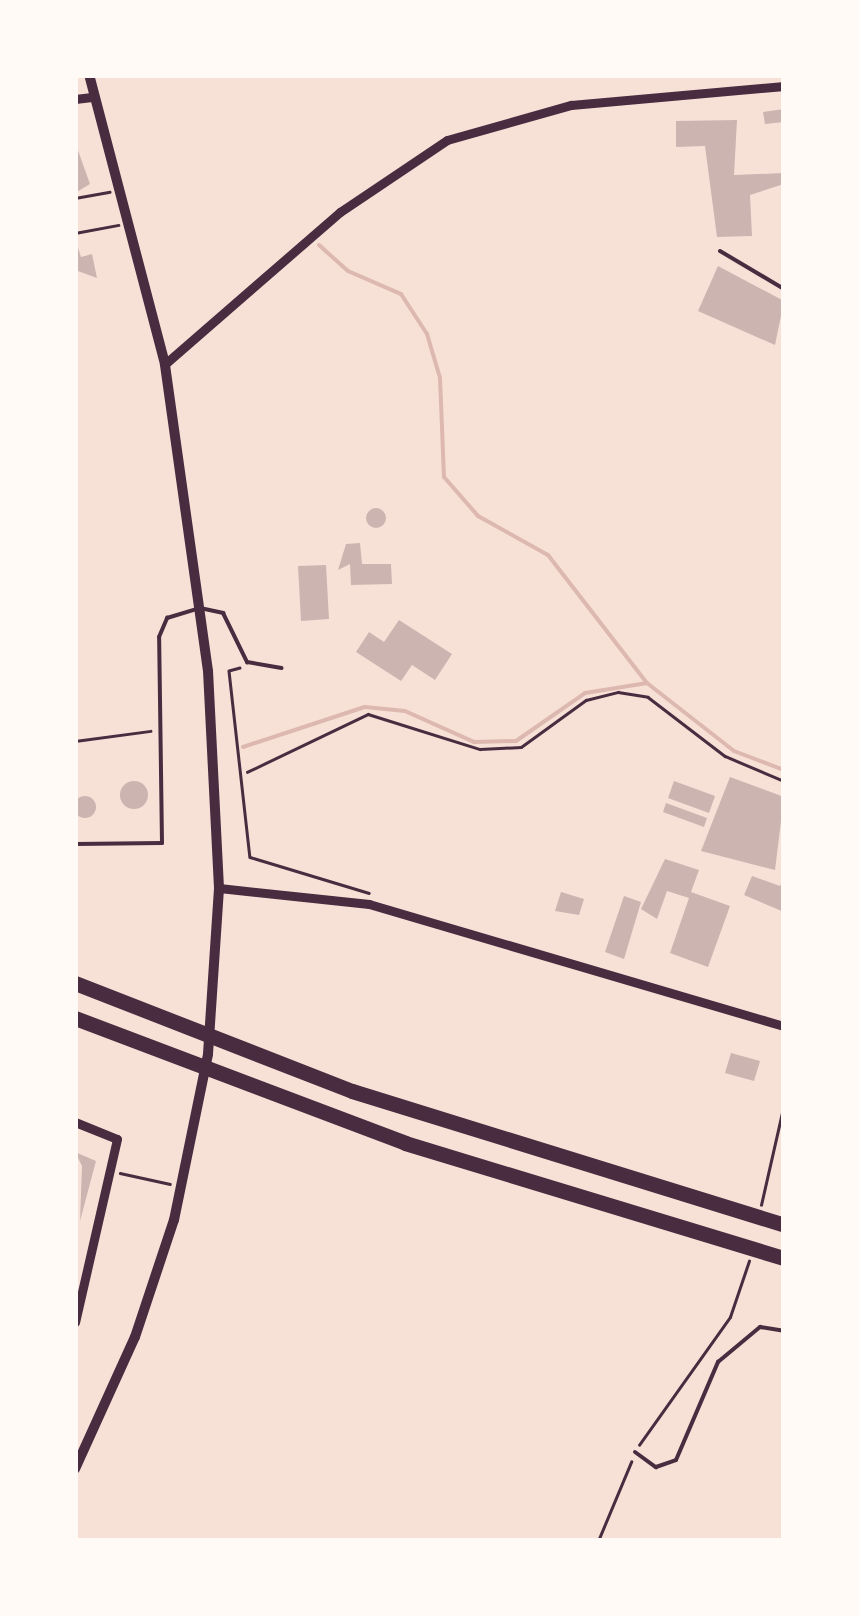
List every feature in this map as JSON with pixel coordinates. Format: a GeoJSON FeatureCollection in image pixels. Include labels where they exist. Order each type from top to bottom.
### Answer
{"type":"FeatureCollection","features":[{"type":"Feature","properties":{"kind":"highway"},"geometry":{"type":"LineString","coordinates":[[75,983],[370,1097],[784,1225]]}},
{"type":"Feature","properties":{"kind":"highway"},"geometry":{"type":"LineString","coordinates":[[75,1018],[405,1143],[784,1258]]}},
{"type":"Feature","properties":{"kind":"street"},"geometry":{"type":"LineString","coordinates":[[75,1469],[156,1278],[196,1119],[215,990],[219,888],[200,608],[165,364],[123,224],[89,75]]}},
{"type":"Feature","properties":{"kind":"street"},"geometry":{"type":"LineString","coordinates":[[165,364],[340,212],[447,140],[526,112],[784,86]]}},
{"type":"Feature","properties":{"kind":"street"},"geometry":{"type":"LineString","coordinates":[[75,99],[92,97]]}},
{"type":"Feature","properties":{"kind":"street"},"geometry":{"type":"LineString","coordinates":[[219,888],[369,904],[784,1026]]}},
{"type":"Feature","properties":{"kind":"street"},"geometry":{"type":"LineString","coordinates":[[75,1122],[118,1140],[75,1322]]}},
{"type":"Feature","properties":{"kind":"street"},"geometry":{"type":"LineString","coordinates":[[75,1277],[87,1280]]}},
{"type":"Feature","properties":{"kind":"lane"},"geometry":{"type":"LineString","coordinates":[[720,250],[784,289]]}},
{"type":"Feature","properties":{"kind":"lane"},"geometry":{"type":"LineString","coordinates":[[75,844],[162,843],[166,728],[161,626],[200,608],[229,619],[247,662],[282,668]]}},
{"type":"Feature","properties":{"kind":"lane"},"geometry":{"type":"LineString","coordinates":[[635,1452],[656,1467],[676,1460],[718,1362],[760,1327],[784,1331]]}},
{"type":"Feature","properties":{"kind":"path"},"geometry":{"type":"LineString","coordinates":[[75,198],[116,190]]}},
{"type":"Feature","properties":{"kind":"path"},"geometry":{"type":"LineString","coordinates":[[75,233],[123,224]]}},
{"type":"Feature","properties":{"kind":"path"},"geometry":{"type":"LineString","coordinates":[[247,662],[230,672],[247,772],[250,857],[359,883],[369,904]]}},
{"type":"Feature","properties":{"kind":"path"},"geometry":{"type":"LineString","coordinates":[[247,772],[368,714],[480,749],[521,748],[586,700],[618,692],[648,697],[725,756],[784,780]]}},
{"type":"Feature","properties":{"kind":"path"},"geometry":{"type":"LineString","coordinates":[[75,741],[166,728]]}},
{"type":"Feature","properties":{"kind":"path"},"geometry":{"type":"LineString","coordinates":[[768,1170],[784,1104]]}},
{"type":"Feature","properties":{"kind":"path"},"geometry":{"type":"LineString","coordinates":[[122,1173],[169,1184]]}},
{"type":"Feature","properties":{"kind":"path"},"geometry":{"type":"LineString","coordinates":[[598,1541],[635,1452],[735,1308]]}},
{"type":"Feature","properties":{"kind":"building"},"geometry":{"type":"Polygon","coordinates":[[[784,109],[784,122],[765,124],[763,112],[784,109]]]}},
{"type":"Feature","properties":{"kind":"building"},"geometry":{"type":"Polygon","coordinates":[[[737,120],[734,175],[784,173],[784,184],[750,195],[752,236],[717,237],[705,146],[676,147],[676,121],[737,120]]]}},
{"type":"Feature","properties":{"kind":"building"},"geometry":{"type":"Polygon","coordinates":[[[75,142],[90,184],[75,193],[75,142]]]}},
{"type":"Feature","properties":{"kind":"building"},"geometry":{"type":"Polygon","coordinates":[[[75,238],[81,257],[92,254],[97,278],[75,270],[75,238]]]}},
{"type":"Feature","properties":{"kind":"building"},"geometry":{"type":"Polygon","coordinates":[[[718,266],[784,301],[775,345],[698,311],[718,266]]]}},
{"type":"Feature","properties":{"kind":"building"},"geometry":{"type":"Polygon","coordinates":[[[376,508],[386,518],[376,528],[366,518],[376,508]]]}},
{"type":"Feature","properties":{"kind":"building"},"geometry":{"type":"Polygon","coordinates":[[[360,543],[362,564],[391,564],[392,584],[351,585],[350,564],[338,570],[346,544],[360,543]]]}},
{"type":"Feature","properties":{"kind":"building"},"geometry":{"type":"Polygon","coordinates":[[[326,565],[329,619],[301,621],[298,566],[326,565]]]}},
{"type":"Feature","properties":{"kind":"building"},"geometry":{"type":"Polygon","coordinates":[[[399,620],[452,654],[435,680],[412,665],[401,681],[356,652],[369,632],[384,642],[399,620]]]}},
{"type":"Feature","properties":{"kind":"building"},"geometry":{"type":"Polygon","coordinates":[[[730,777],[784,797],[775,870],[701,851],[730,777]]]}},
{"type":"Feature","properties":{"kind":"building"},"geometry":{"type":"Polygon","coordinates":[[[134,781],[144,785],[148,795],[144,805],[134,809],[124,805],[120,795],[124,785],[134,781]]]}},
{"type":"Feature","properties":{"kind":"building"},"geometry":{"type":"Polygon","coordinates":[[[674,781],[715,796],[709,813],[668,798],[674,781]]]}},
{"type":"Feature","properties":{"kind":"building"},"geometry":{"type":"Polygon","coordinates":[[[85,796],[93,799],[93,815],[85,818],[77,815],[74,807],[77,799],[85,796]]]}},
{"type":"Feature","properties":{"kind":"building"},"geometry":{"type":"Polygon","coordinates":[[[666,803],[707,818],[704,827],[663,812],[666,803]]]}},
{"type":"Feature","properties":{"kind":"building"},"geometry":{"type":"Polygon","coordinates":[[[665,859],[699,870],[691,892],[730,906],[708,967],[670,953],[689,898],[667,891],[657,919],[641,909],[665,859]]]}},
{"type":"Feature","properties":{"kind":"building"},"geometry":{"type":"Polygon","coordinates":[[[752,876],[780,886],[784,878],[784,912],[744,895],[752,876]]]}},
{"type":"Feature","properties":{"kind":"building"},"geometry":{"type":"Polygon","coordinates":[[[561,892],[584,899],[579,915],[555,911],[561,892]]]}},
{"type":"Feature","properties":{"kind":"building"},"geometry":{"type":"Polygon","coordinates":[[[624,896],[641,902],[624,959],[605,952],[624,896]]]}},
{"type":"Feature","properties":{"kind":"building"},"geometry":{"type":"Polygon","coordinates":[[[731,1053],[760,1061],[754,1081],[725,1073],[731,1053]]]}},
{"type":"Feature","properties":{"kind":"building"},"geometry":{"type":"Polygon","coordinates":[[[75,1152],[96,1161],[80,1221],[82,1166],[75,1152]]]}},
{"type":"Feature","properties":{"kind":"waterway"},"geometry":{"type":"LineString","coordinates":[[319,245],[348,271],[401,294],[427,334],[440,378],[444,477],[478,516],[548,555],[647,683],[734,751],[784,770]]}},
{"type":"Feature","properties":{"kind":"waterway"},"geometry":{"type":"LineString","coordinates":[[243,747],[365,707],[405,711],[474,742],[516,741],[585,693],[647,683]]}}]}
